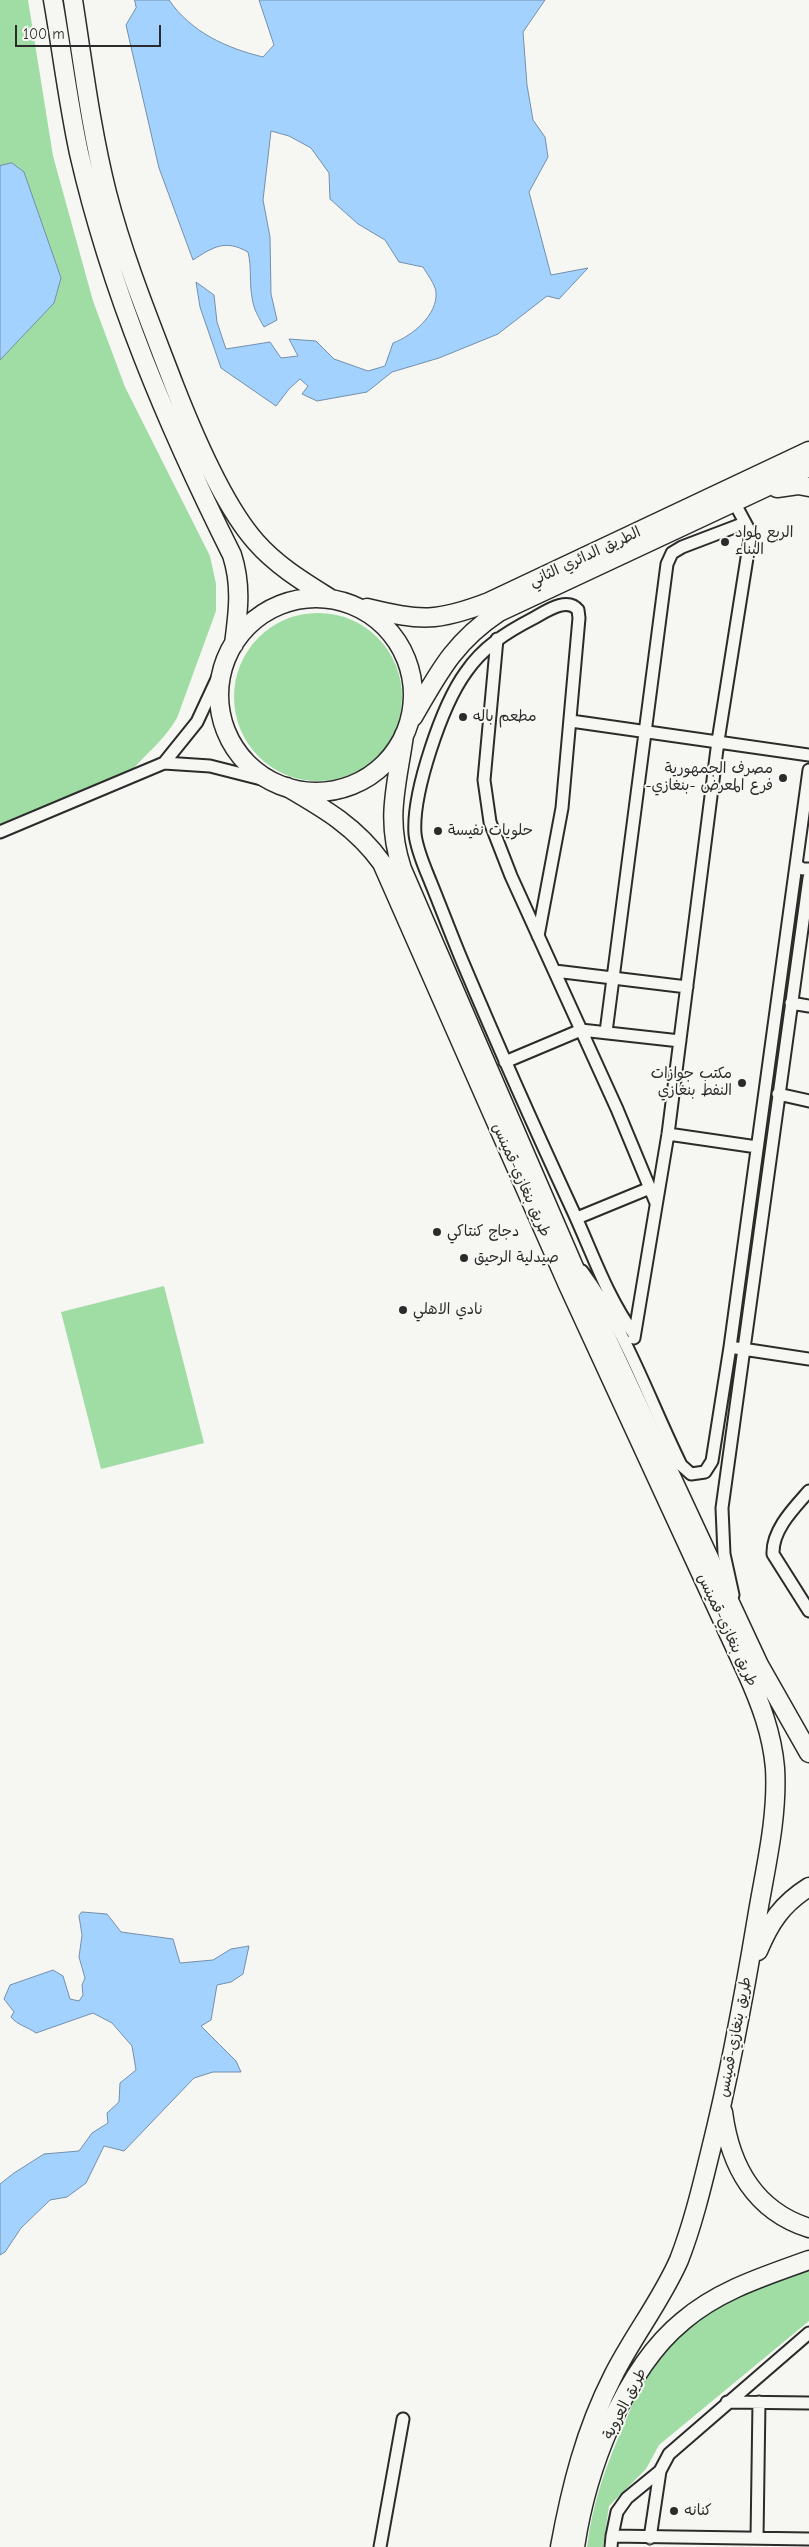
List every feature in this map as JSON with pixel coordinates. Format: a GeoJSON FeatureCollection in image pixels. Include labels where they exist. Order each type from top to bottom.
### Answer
{"type":"FeatureCollection","features":[{"type":"Feature","properties":{"kind":"main road"},"geometry":{"type":"LineString","coordinates":[[53,0],[79,153],[110,266],[138,346],[171,426],[232,555],[238,574],[238,608],[234,644]]}},
{"type":"Feature","properties":{"kind":"main road"},"geometry":{"type":"LineString","coordinates":[[73,0],[97,152],[108,195],[128,262],[187,418],[215,476],[240,521],[255,541],[282,567],[331,599]]}},
{"type":"Feature","properties":{"kind":"main road","name":"الطريق الدائري الثاني"},"geometry":{"type":"LineString","coordinates":[[352,605],[395,615],[428,619],[465,611],[489,602],[809,451]]}},
{"type":"Feature","properties":{"kind":"main road","name":"الطريق الدائري الثاني"},"geometry":{"type":"LineString","coordinates":[[282,785],[310,791],[326,790],[355,783],[376,771],[392,755],[442,668],[465,637],[479,625],[507,608],[809,467]]}},
{"type":"Feature","properties":{"kind":"main road"},"geometry":{"type":"LineString","coordinates":[[742,498],[785,486],[809,487]]}},
{"type":"Feature","properties":{"kind":"main road"},"geometry":{"type":"LineString","coordinates":[[234,644],[248,626],[266,612],[293,601],[308,598],[331,599],[352,605],[371,614],[387,628],[400,645],[409,664],[413,699],[392,810],[395,850],[410,890],[569,1256],[735,1615],[782,1708],[809,1753]]}},
{"type":"Feature","properties":{"kind":"main road","name":"طريق بنغازي-قمينس"},"geometry":{"type":"LineString","coordinates":[[234,644],[224,664],[220,684],[220,705],[229,738],[244,760],[259,773],[282,785],[349,827],[363,838],[382,863],[568,1285],[762,1707],[770,1738],[775,1797],[747,1974],[722,2104],[703,2186],[678,2260],[662,2292],[612,2378],[580,2455],[560,2547]]}},
{"type":"Feature","properties":{"kind":"main road"},"geometry":{"type":"LineString","coordinates":[[747,1974],[769,1926],[790,1899],[809,1887]]}},
{"type":"Feature","properties":{"kind":"main road"},"geometry":{"type":"LineString","coordinates":[[722,2104],[730,2144],[747,2184],[761,2201],[777,2213],[790,2221],[809,2228]]}},
{"type":"Feature","properties":{"kind":"main road","name":"طريق العروبة"},"geometry":{"type":"LineString","coordinates":[[575,2547],[589,2486],[617,2413],[634,2379],[663,2340],[682,2321],[723,2294],[809,2260]]}},
{"type":"Feature","properties":{"kind":"street"},"geometry":{"type":"LineString","coordinates":[[633,1357],[634,1334],[668,1134],[718,741],[750,539],[745,523],[742,498]]}},
{"type":"Feature","properties":{"kind":"street"},"geometry":{"type":"LineString","coordinates":[[606,1032],[669,560],[672,553],[682,548],[745,523]]}},
{"type":"Feature","properties":{"kind":"street"},"geometry":{"type":"LineString","coordinates":[[538,936],[562,808],[571,721],[580,618],[576,607],[570,604],[561,605],[496,639],[466,672],[452,697],[433,746],[415,814],[416,836],[420,854],[505,1062],[596,1263],[625,1322],[634,1334]]}},
{"type":"Feature","properties":{"kind":"street"},"geometry":{"type":"LineString","coordinates":[[496,639],[486,750],[486,802],[495,840],[581,1030],[656,1203]]}},
{"type":"Feature","properties":{"kind":"street"},"geometry":{"type":"LineString","coordinates":[[164,763],[197,722],[224,664]]}},
{"type":"Feature","properties":{"kind":"street"},"geometry":{"type":"LineString","coordinates":[[571,721],[645,730],[809,755]]}},
{"type":"Feature","properties":{"kind":"street"},"geometry":{"type":"LineString","coordinates":[[0,832],[164,763],[210,766],[282,785]]}},
{"type":"Feature","properties":{"kind":"street"},"geometry":{"type":"LineString","coordinates":[[569,1256],[597,1293],[633,1357],[681,1465],[687,1472],[696,1475],[705,1472],[712,1461],[730,1347],[809,770]]}},
{"type":"Feature","properties":{"kind":"street"},"geometry":{"type":"LineString","coordinates":[[796,865],[802,869],[809,869]]}},
{"type":"Feature","properties":{"kind":"street"},"geometry":{"type":"LineString","coordinates":[[735,1615],[723,1547],[722,1508],[778,1094],[791,1003],[805,926],[806,895],[809,878]]}},
{"type":"Feature","properties":{"kind":"street"},"geometry":{"type":"LineString","coordinates":[[792,892],[801,892],[806,895]]}},
{"type":"Feature","properties":{"kind":"street"},"geometry":{"type":"LineString","coordinates":[[554,971],[687,987]]}},
{"type":"Feature","properties":{"kind":"street"},"geometry":{"type":"LineString","coordinates":[[791,1003],[809,1006]]}},
{"type":"Feature","properties":{"kind":"street"},"geometry":{"type":"LineString","coordinates":[[505,1062],[581,1030],[680,1041]]}},
{"type":"Feature","properties":{"kind":"street"},"geometry":{"type":"LineString","coordinates":[[778,1094],[809,1101]]}},
{"type":"Feature","properties":{"kind":"street"},"geometry":{"type":"LineString","coordinates":[[668,1134],[757,1147]]}},
{"type":"Feature","properties":{"kind":"street"},"geometry":{"type":"LineString","coordinates":[[577,1218],[650,1188]]}},
{"type":"Feature","properties":{"kind":"street"},"geometry":{"type":"LineString","coordinates":[[730,1347],[809,1359]]}},
{"type":"Feature","properties":{"kind":"street"},"geometry":{"type":"LineString","coordinates":[[809,1491],[779,1530],[773,1545],[773,1554],[809,1611]]}},
{"type":"Feature","properties":{"kind":"street"},"geometry":{"type":"LineString","coordinates":[[809,2333],[669,2454],[660,2470],[627,2498],[618,2512],[612,2542],[650,2538],[709,2542],[757,2538],[809,2539]]}},
{"type":"Feature","properties":{"kind":"street"},"geometry":{"type":"LineString","coordinates":[[727,2402],[809,2403]]}},
{"type":"Feature","properties":{"kind":"street"},"geometry":{"type":"LineString","coordinates":[[757,2538],[759,2402]]}},
{"type":"Feature","properties":{"kind":"street"},"geometry":{"type":"LineString","coordinates":[[380,2547],[403,2420]]}},
{"type":"Feature","properties":{"kind":"street"},"geometry":{"type":"LineString","coordinates":[[650,2538],[660,2470]]}},
{"type":"Feature","properties":{"kind":"green space"},"geometry":{"type":"Polygon","coordinates":[[[0,0],[28,0],[53,156],[93,301],[125,387],[210,556],[216,584],[216,611],[177,718],[161,739],[131,771],[0,826],[0,0]]]}},
{"type":"Feature","properties":{"kind":"green space"},"geometry":{"type":"Polygon","coordinates":[[[318,613],[342,617],[357,623],[365,627],[383,644],[388,650],[398,673],[402,697],[398,721],[392,736],[388,744],[371,762],[365,767],[342,777],[318,781],[294,777],[279,771],[271,767],[253,750],[248,744],[238,721],[234,697],[238,673],[244,658],[248,650],[265,632],[271,627],[294,617],[318,613]]]}},
{"type":"Feature","properties":{"kind":"green space"},"geometry":{"type":"Polygon","coordinates":[[[164,1286],[204,1443],[101,1469],[61,1312],[164,1286]]]}},
{"type":"Feature","properties":{"kind":"green space"},"geometry":{"type":"Polygon","coordinates":[[[809,2269],[809,2321],[659,2445],[646,2469],[609,2506],[603,2547],[587,2547],[596,2501],[611,2456],[645,2376],[663,2349],[694,2320],[730,2299],[809,2269]]]}},
{"type":"Feature","properties":{"kind":"water"},"geometry":{"type":"Polygon","coordinates":[[[135,0],[169,0],[188,21],[210,37],[236,49],[263,57],[274,45],[259,0],[545,0],[523,32],[527,85],[533,120],[545,137],[548,157],[529,192],[551,275],[588,268],[559,299],[547,296],[498,334],[439,358],[392,372],[367,392],[317,401],[302,394],[308,386],[300,379],[289,389],[276,406],[221,368],[200,307],[196,282],[214,295],[217,322],[226,349],[270,342],[281,358],[298,356],[289,339],[316,341],[334,359],[368,371],[385,366],[393,343],[415,330],[428,316],[436,301],[433,282],[423,267],[399,262],[385,240],[358,224],[330,199],[329,173],[311,148],[289,136],[271,131],[263,200],[270,237],[271,294],[277,320],[264,327],[256,313],[251,291],[248,252],[233,246],[219,246],[193,260],[159,168],[126,25],[136,8],[135,0]]]}},
{"type":"Feature","properties":{"kind":"water"},"geometry":{"type":"Polygon","coordinates":[[[12,163],[24,172],[61,278],[54,303],[0,360],[0,166],[12,163]]]}},
{"type":"Feature","properties":{"kind":"water"},"geometry":{"type":"Polygon","coordinates":[[[82,1912],[107,1914],[121,1932],[173,1939],[180,1963],[213,1960],[231,1949],[249,1946],[243,1974],[231,1982],[217,1985],[211,2020],[201,2026],[236,2061],[241,2072],[213,2072],[194,2078],[124,2151],[104,2146],[86,2183],[67,2197],[50,2200],[21,2228],[5,2252],[0,2255],[0,2184],[44,2154],[79,2151],[92,2133],[108,2123],[107,2113],[119,2102],[120,2083],[136,2070],[132,2046],[112,2023],[93,2013],[36,2033],[13,2020],[11,2017],[14,2012],[4,1999],[10,1985],[53,1970],[63,1976],[70,1999],[79,2001],[83,1995],[82,1985],[85,1978],[79,1957],[82,1935],[79,1916],[82,1912]]]}},
{"type":"Feature","properties":{"kind":"place","name":"الربع لمواد البناء"},"geometry":{"type":"Point","coordinates":[725,542]}},
{"type":"Feature","properties":{"kind":"place","name":"مطعم باله"},"geometry":{"type":"Point","coordinates":[463,717]}},
{"type":"Feature","properties":{"kind":"place","name":"مصرف الجمهورية -فرع المعرض -بنغازي"},"geometry":{"type":"Point","coordinates":[783,778]}},
{"type":"Feature","properties":{"kind":"place","name":"حلويات نفيسة"},"geometry":{"type":"Point","coordinates":[438,831]}},
{"type":"Feature","properties":{"kind":"place","name":"مكتب جوازات النفط بنغازي"},"geometry":{"type":"Point","coordinates":[742,1083]}},
{"type":"Feature","properties":{"kind":"place","name":"دجاج كنتاكي"},"geometry":{"type":"Point","coordinates":[437,1232]}},
{"type":"Feature","properties":{"kind":"place","name":"صيدلية الرحيق"},"geometry":{"type":"Point","coordinates":[464,1258]}},
{"type":"Feature","properties":{"kind":"place","name":"نادي الاهلي"},"geometry":{"type":"Point","coordinates":[403,1310]}},
{"type":"Feature","properties":{"kind":"place","name":"كنانه"},"geometry":{"type":"Point","coordinates":[674,2511]}}]}
